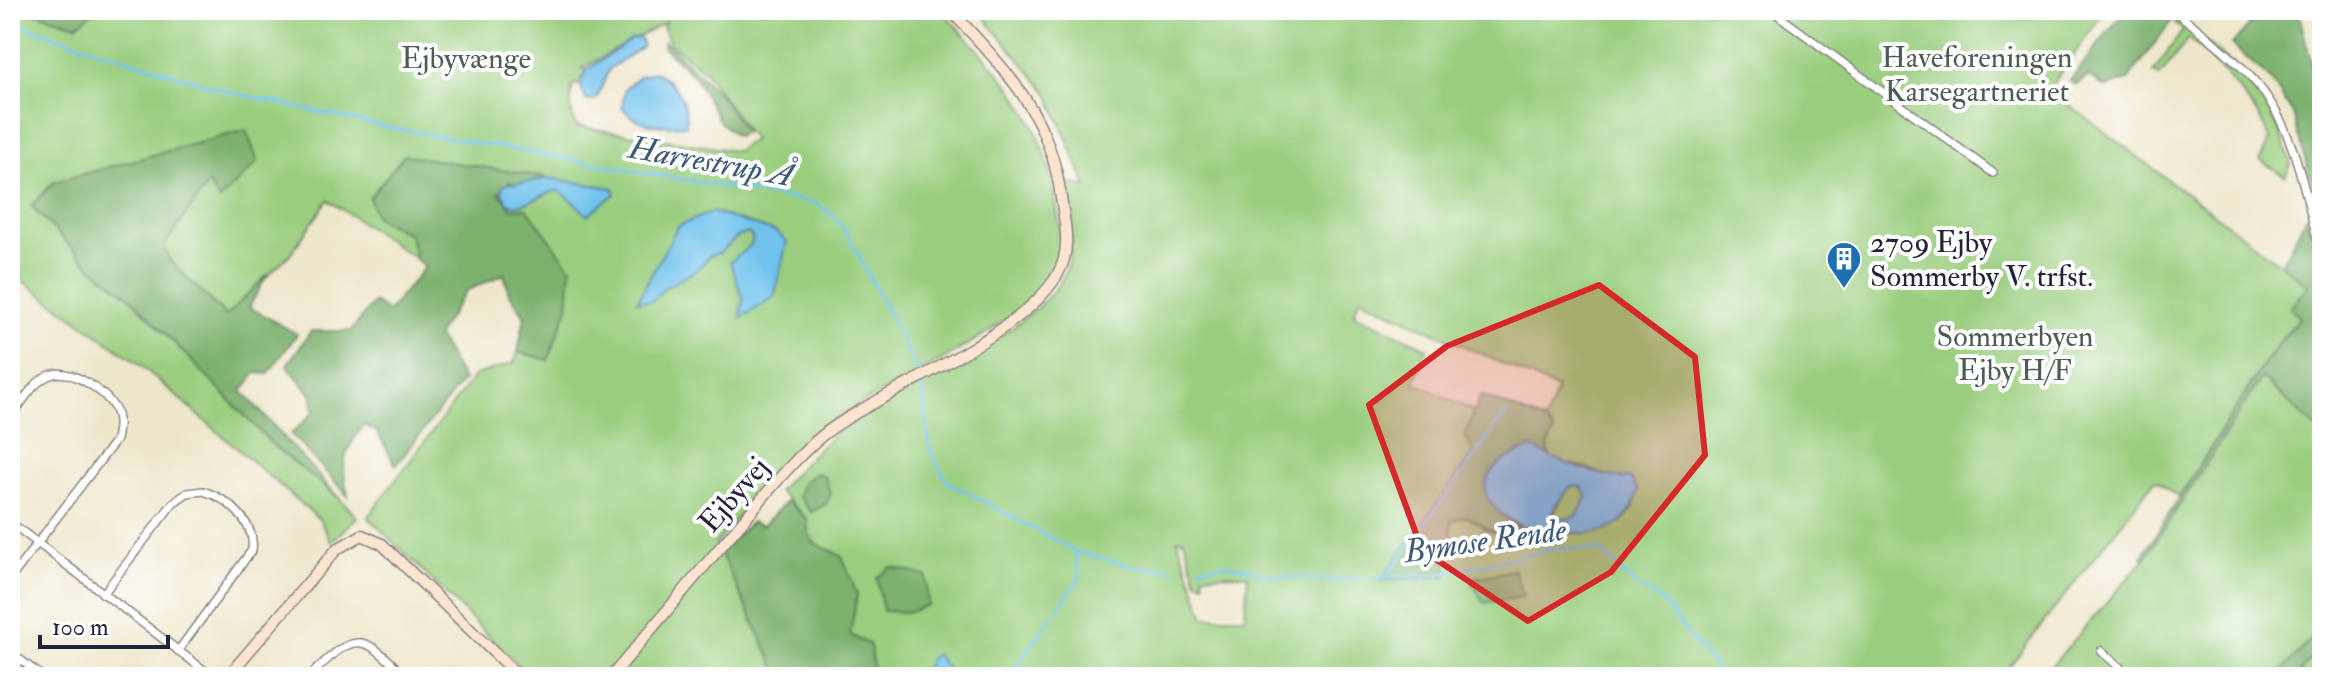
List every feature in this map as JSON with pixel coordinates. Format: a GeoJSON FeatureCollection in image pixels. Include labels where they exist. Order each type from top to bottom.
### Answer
{"type":"FeatureCollection","features":[{"type":"Feature","properties":{"kind":"street"},"geometry":{"type":"LineString","coordinates":[[1771,10],[1993,173]]}},
{"type":"Feature","properties":{"kind":"street"},"geometry":{"type":"LineString","coordinates":[[2174,10],[2238,64],[2276,111],[2290,141],[2322,258]]}},
{"type":"Feature","properties":{"kind":"street","name":"Ejbyvej"},"geometry":{"type":"LineString","coordinates":[[611,677],[801,456],[838,424],[936,369],[1017,315],[1044,293],[1064,258],[1066,235],[1059,175],[1032,103],[955,12]]}},
{"type":"Feature","properties":{"kind":"street"},"geometry":{"type":"LineString","coordinates":[[10,419],[38,382],[54,373],[66,372],[109,401],[118,418],[116,440],[10,579]]}},
{"type":"Feature","properties":{"kind":"street"},"geometry":{"type":"LineString","coordinates":[[103,594],[180,497],[203,491],[224,502],[251,529],[252,550],[178,651]]}},
{"type":"Feature","properties":{"kind":"street"},"geometry":{"type":"LineString","coordinates":[[10,522],[213,677]]}},
{"type":"Feature","properties":{"kind":"street"},"geometry":{"type":"LineString","coordinates":[[227,677],[337,549],[362,535],[382,544],[519,677]]}},
{"type":"Feature","properties":{"kind":"street"},"geometry":{"type":"LineString","coordinates":[[309,677],[336,649],[358,642],[377,648],[405,677]]}},
{"type":"Feature","properties":{"kind":"street"},"geometry":{"type":"LineString","coordinates":[[2101,651],[2131,677]]}},
{"type":"Feature","properties":{"kind":"street"},"geometry":{"type":"LineString","coordinates":[[10,652],[43,677]]}},
{"type":"Feature","properties":{"kind":"highlighted area"},"geometry":{"type":"Polygon","coordinates":[[[1599,285],[1695,357],[1705,455],[1611,572],[1528,621],[1422,550],[1369,405],[1447,346],[1599,285]]]}},
{"type":"Feature","properties":{"kind":"green space","name":"Ejbyvænge"},"geometry":{"type":"Polygon","coordinates":[[[10,10],[28,10],[76,25],[97,10],[738,10],[739,13],[739,10],[941,10],[1000,75],[1030,118],[1050,170],[1061,237],[1059,257],[1046,282],[1023,306],[957,351],[852,408],[811,436],[767,480],[716,544],[780,677],[530,677],[368,517],[475,375],[514,363],[518,352],[548,359],[512,209],[498,193],[509,182],[536,186],[404,155],[376,217],[409,234],[416,259],[328,200],[291,253],[226,317],[170,261],[164,246],[208,184],[220,200],[257,162],[31,206],[91,267],[128,295],[276,448],[338,497],[357,517],[331,542],[320,520],[138,363],[10,272],[10,10]],[[666,22],[583,68],[587,70],[580,84],[573,85],[571,95],[571,111],[576,126],[736,151],[753,140],[706,72],[670,43],[663,27],[666,22]]]}},
{"type":"Feature","properties":{"kind":"green space"},"geometry":{"type":"Polygon","coordinates":[[[28,10],[97,10],[77,25],[28,10]]]}},
{"type":"Feature","properties":{"kind":"green space","name":"Sommerbyen Ejby H/F"},"geometry":{"type":"Polygon","coordinates":[[[982,10],[1784,10],[1800,22],[1807,10],[2105,10],[2049,90],[2308,285],[2300,316],[2270,354],[2179,497],[2155,480],[2001,677],[871,677],[874,674],[850,635],[857,594],[835,552],[813,541],[808,532],[807,519],[778,491],[843,428],[998,337],[1048,297],[1063,277],[1070,254],[1071,230],[1064,182],[1087,187],[1048,93],[987,21],[982,10]],[[1360,298],[1354,314],[1427,348],[1414,382],[1475,412],[1465,435],[1474,452],[1382,580],[1446,576],[1441,558],[1452,537],[1451,521],[1465,516],[1495,533],[1508,534],[1529,528],[1543,537],[1552,529],[1576,533],[1598,532],[1617,523],[1634,507],[1621,478],[1616,480],[1587,468],[1550,459],[1548,445],[1554,432],[1545,421],[1557,389],[1360,298]],[[1177,539],[1205,617],[1245,617],[1248,575],[1203,574],[1204,583],[1197,581],[1184,539],[1177,539]]]}},
{"type":"Feature","properties":{"kind":"green space"},"geometry":{"type":"Polygon","coordinates":[[[2125,10],[2166,10],[2175,16],[2128,80],[2105,88],[2089,76],[2076,85],[2070,81],[2125,10]]]}},
{"type":"Feature","properties":{"kind":"green space"},"geometry":{"type":"Polygon","coordinates":[[[2263,10],[2298,10],[2322,105],[2322,218],[2293,114],[2270,79],[2232,45],[2263,10]]]}},
{"type":"Feature","properties":{"kind":"green space"},"geometry":{"type":"Polygon","coordinates":[[[2179,20],[2233,66],[2262,100],[2274,119],[2291,165],[2285,176],[2260,160],[2270,139],[2256,113],[2223,72],[2189,38],[2160,76],[2153,73],[2183,30],[2175,24],[2179,20]]]}},
{"type":"Feature","properties":{"kind":"green space"},"geometry":{"type":"Polygon","coordinates":[[[664,41],[718,92],[745,132],[736,136],[720,122],[695,77],[663,47],[664,41]]]}},
{"type":"Feature","properties":{"kind":"green space"},"geometry":{"type":"Polygon","coordinates":[[[246,130],[258,162],[219,200],[208,184],[164,246],[170,261],[226,316],[267,275],[249,307],[297,334],[268,374],[256,373],[242,391],[338,497],[276,448],[128,295],[91,267],[31,206],[54,182],[246,130]]]}},
{"type":"Feature","properties":{"kind":"green space"},"geometry":{"type":"Polygon","coordinates":[[[404,155],[546,177],[536,186],[509,182],[499,193],[512,209],[527,208],[571,268],[568,308],[548,360],[518,352],[525,316],[509,293],[504,274],[466,291],[437,335],[463,380],[396,465],[377,432],[364,425],[345,458],[348,496],[291,434],[314,412],[311,394],[287,365],[311,331],[351,331],[374,302],[388,312],[425,267],[416,259],[409,234],[376,217],[369,198],[404,155]]]}},
{"type":"Feature","properties":{"kind":"green space"},"geometry":{"type":"Polygon","coordinates":[[[2306,217],[2322,276],[2322,434],[2262,377],[2144,560],[2142,557],[2269,356],[2300,317],[2290,308],[2308,285],[2281,265],[2306,217]]]}},
{"type":"Feature","properties":{"kind":"green space"},"geometry":{"type":"Polygon","coordinates":[[[2262,377],[2322,434],[2322,677],[2042,677],[2143,561],[2262,377]]]}},
{"type":"Feature","properties":{"kind":"green space"},"geometry":{"type":"Polygon","coordinates":[[[1481,395],[1545,421],[1554,432],[1548,445],[1550,459],[1534,448],[1526,450],[1500,465],[1488,480],[1487,498],[1508,521],[1520,526],[1496,532],[1465,516],[1451,521],[1452,537],[1441,557],[1446,561],[1446,576],[1381,580],[1474,452],[1465,435],[1481,395]]]}},
{"type":"Feature","properties":{"kind":"green space"},"geometry":{"type":"Polygon","coordinates":[[[816,473],[824,476],[831,494],[826,504],[811,512],[798,496],[802,483],[816,473]]]}},
{"type":"Feature","properties":{"kind":"green space"},"geometry":{"type":"Polygon","coordinates":[[[1582,487],[1587,497],[1578,514],[1570,519],[1553,516],[1566,490],[1582,487]]]}},
{"type":"Feature","properties":{"kind":"green space"},"geometry":{"type":"Polygon","coordinates":[[[787,501],[807,519],[813,542],[843,558],[857,594],[850,635],[870,645],[874,674],[871,677],[780,677],[720,552],[751,522],[762,526],[787,501]]]}},
{"type":"Feature","properties":{"kind":"green space"},"geometry":{"type":"Polygon","coordinates":[[[891,567],[926,576],[928,605],[909,612],[883,611],[877,578],[891,567]]]}},
{"type":"Feature","properties":{"kind":"green space"},"geometry":{"type":"Polygon","coordinates":[[[1514,570],[1523,597],[1484,603],[1470,579],[1514,570]]]}},
{"type":"Feature","properties":{"kind":"green space"},"geometry":{"type":"Polygon","coordinates":[[[2319,630],[2322,646],[2300,671],[2305,677],[2289,677],[2282,671],[2319,630]]]}},
{"type":"Feature","properties":{"kind":"water"},"geometry":{"type":"Polygon","coordinates":[[[640,38],[643,46],[609,69],[597,98],[586,100],[580,84],[587,70],[632,39],[640,38]]]}},
{"type":"Feature","properties":{"kind":"water"},"geometry":{"type":"Polygon","coordinates":[[[655,72],[679,94],[685,109],[686,125],[643,122],[622,107],[625,88],[640,76],[655,72]]]}},
{"type":"Feature","properties":{"kind":"water"},"geometry":{"type":"Polygon","coordinates":[[[547,178],[614,188],[615,194],[587,215],[559,191],[515,206],[508,203],[502,192],[503,185],[547,178]]]}},
{"type":"Feature","properties":{"kind":"water"},"geometry":{"type":"Polygon","coordinates":[[[712,212],[776,232],[787,242],[774,297],[741,318],[743,298],[730,262],[751,245],[753,238],[748,233],[737,237],[720,253],[709,256],[697,270],[664,288],[652,301],[637,301],[678,226],[712,212]]]}},
{"type":"Feature","properties":{"kind":"water"},"geometry":{"type":"Polygon","coordinates":[[[1534,448],[1581,468],[1608,476],[1630,478],[1638,491],[1633,506],[1626,517],[1606,530],[1580,533],[1552,529],[1543,537],[1508,519],[1487,498],[1487,479],[1492,471],[1507,459],[1534,448]],[[1571,487],[1554,507],[1553,516],[1570,519],[1578,514],[1587,497],[1582,487],[1571,487]]]}},
{"type":"Feature","properties":{"kind":"water"},"geometry":{"type":"Polygon","coordinates":[[[936,654],[953,677],[922,677],[930,658],[936,654]]]}},
{"type":"Feature","properties":{"kind":"waterway","name":"Harrestrup Å"},"geometry":{"type":"LineString","coordinates":[[10,22],[234,93],[381,126],[815,203],[834,216],[848,235],[919,373],[931,453],[948,482],[1075,551],[1080,577],[1016,667],[1013,677]]}},
{"type":"Feature","properties":{"kind":"waterway"},"geometry":{"type":"LineString","coordinates":[[1386,576],[1506,413]]}},
{"type":"Feature","properties":{"kind":"waterway","name":"Bymose Rende"},"geometry":{"type":"LineString","coordinates":[[1200,567],[1226,564],[1278,576],[1329,580],[1437,575],[1558,548],[1600,550],[1638,587],[1660,599],[1722,677]]}},
{"type":"Feature","properties":{"kind":"waterway","name":"Bymose Rende"},"geometry":{"type":"LineString","coordinates":[[1076,552],[1140,568],[1174,569]]}},
{"type":"Feature","properties":{"kind":"place","name":"2709 Ejby Sommerby V. trfst."},"geometry":{"type":"Point","coordinates":[1844,290]}},
{"type":"Feature","properties":{"kind":"park label","name":"Haveforeningen Karsegartneriet"},"geometry":{"type":"Point","coordinates":[1977,74]}}]}
